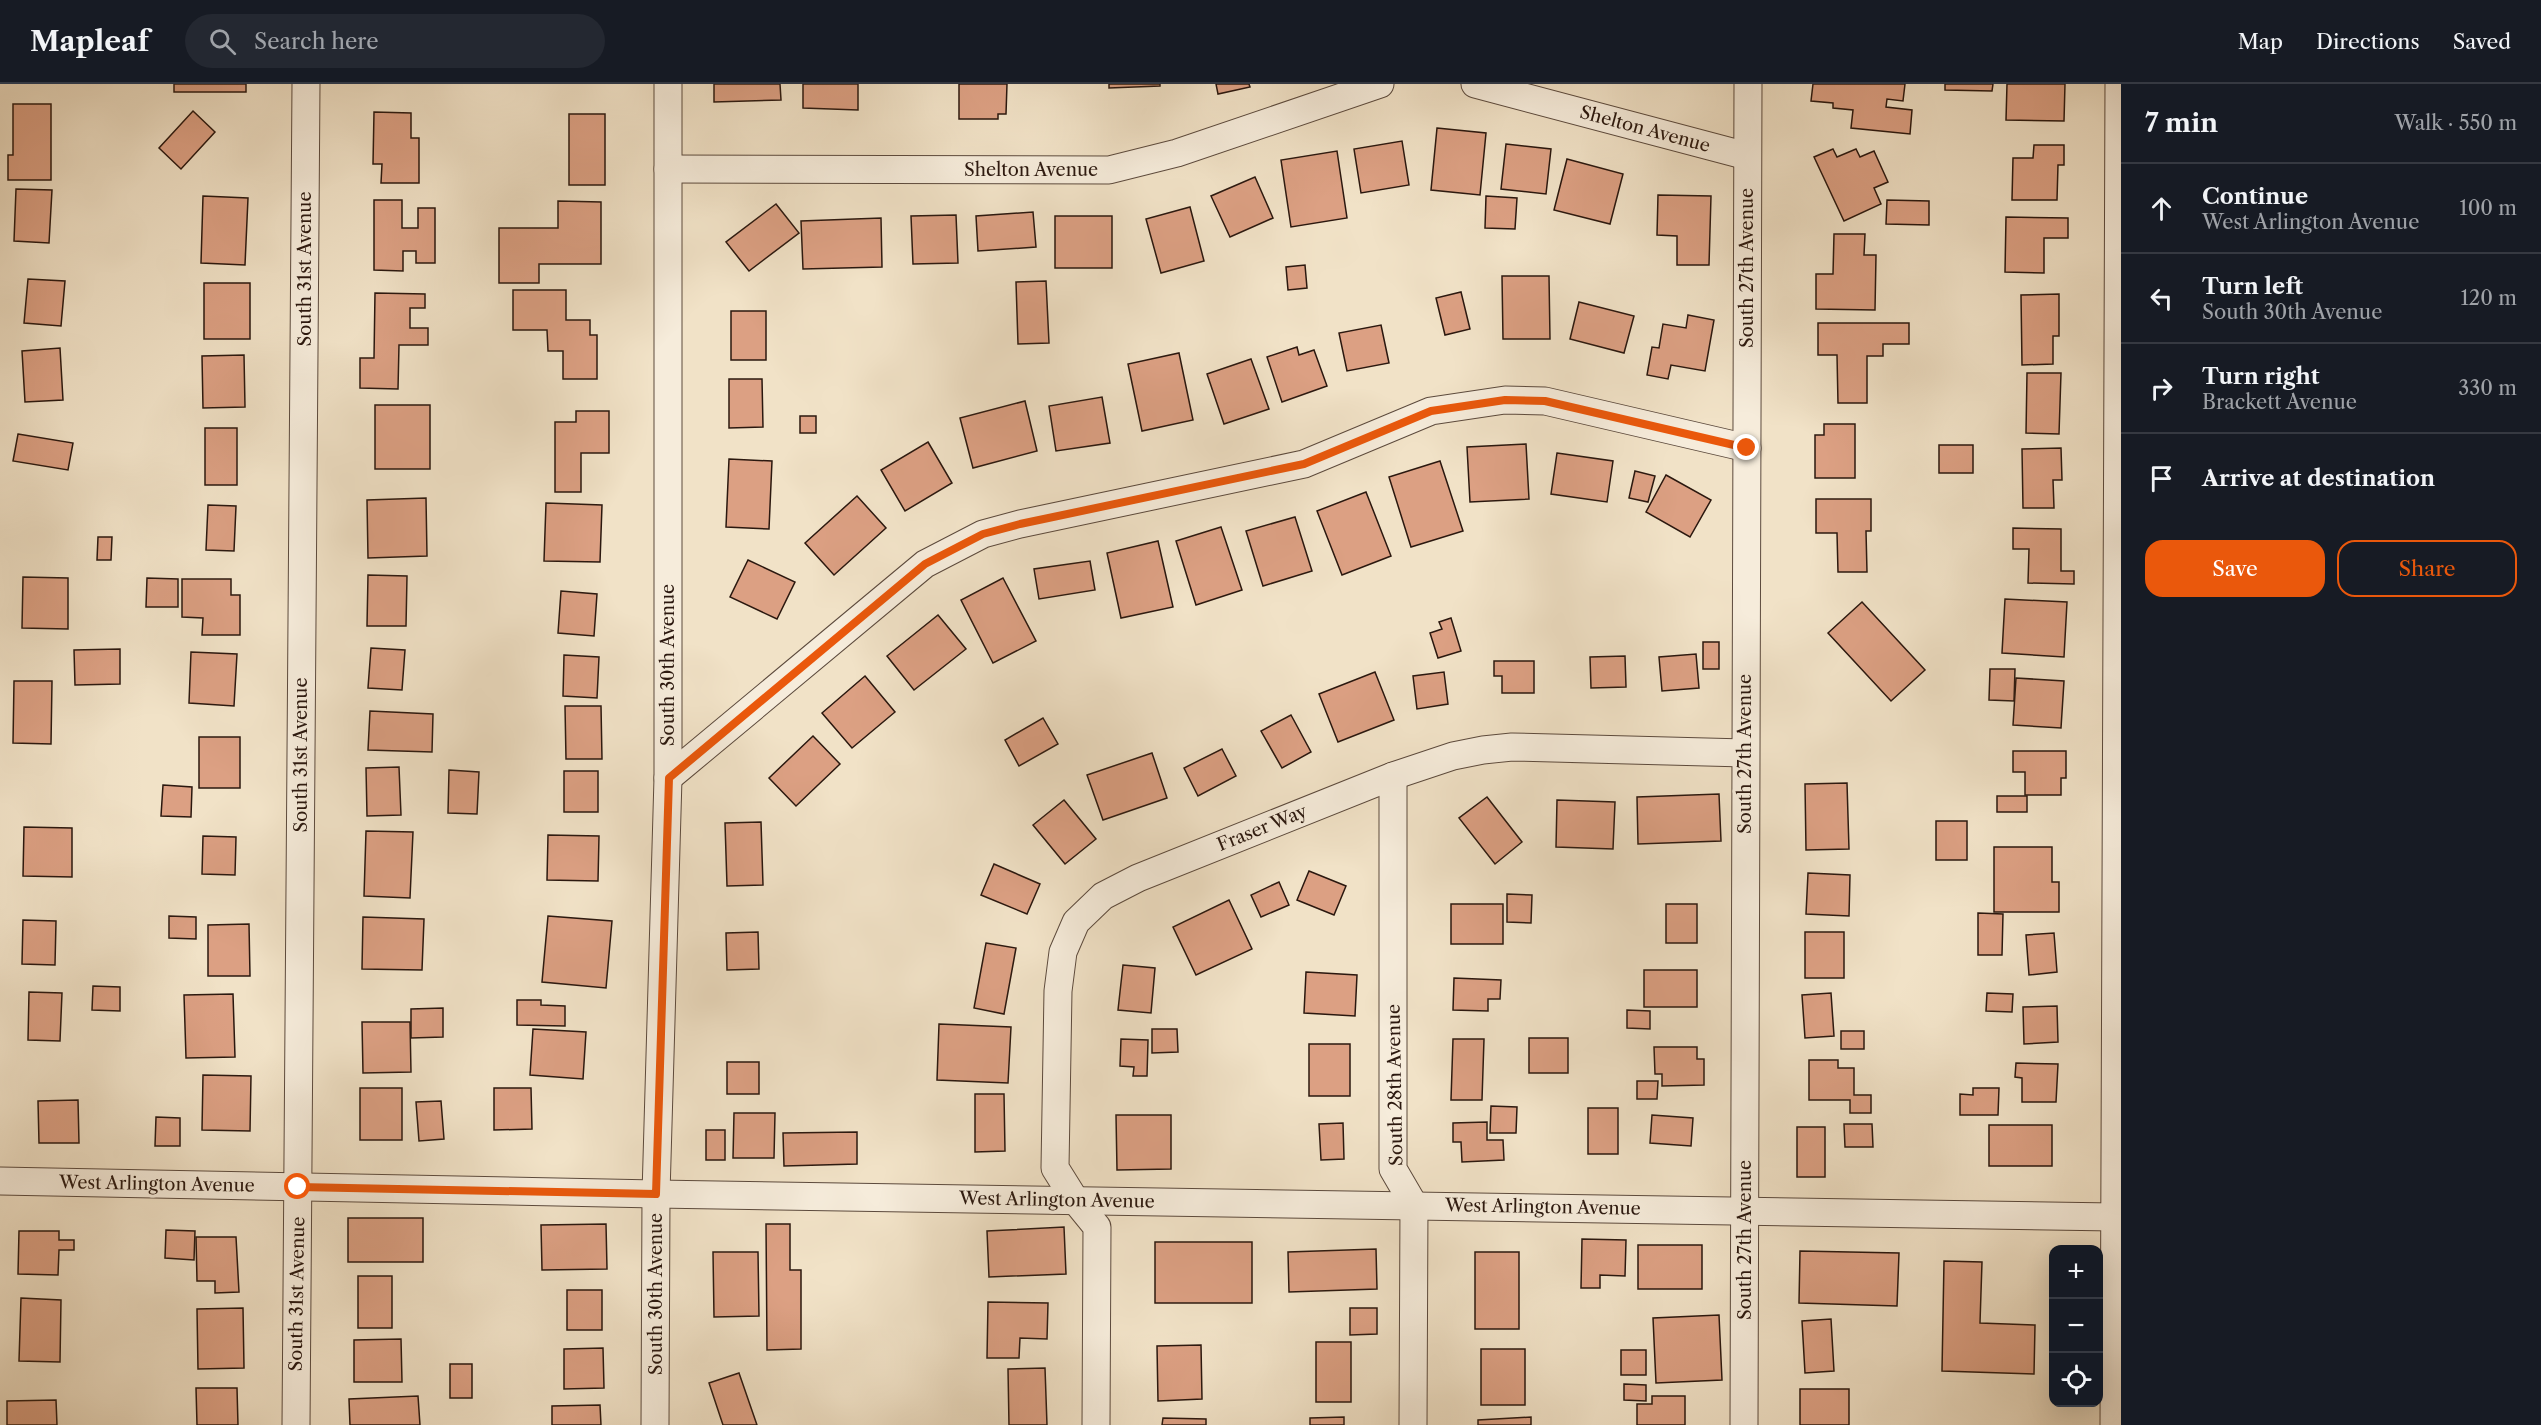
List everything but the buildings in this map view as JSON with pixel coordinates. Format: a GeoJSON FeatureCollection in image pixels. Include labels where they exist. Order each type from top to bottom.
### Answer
{"type":"FeatureCollection","features":[{"type":"Feature","properties":{"kind":"street","name":"South 31st Avenue"},"geometry":{"type":"LineString","coordinates":[[296,1425],[306,84]]}},
{"type":"Feature","properties":{"kind":"street","name":"South 30th Avenue"},"geometry":{"type":"LineString","coordinates":[[656,1425],[656,1194],[669,778],[668,84]]}},
{"type":"Feature","properties":{"kind":"street","name":"Shelton Avenue"},"geometry":{"type":"LineString","coordinates":[[668,169],[1109,170],[1177,153],[1380,84]]}},
{"type":"Feature","properties":{"kind":"street","name":"Shelton Avenue"},"geometry":{"type":"LineString","coordinates":[[1475,84],[1747,156]]}},
{"type":"Feature","properties":{"kind":"street","name":"South 27th Avenue"},"geometry":{"type":"LineString","coordinates":[[1744,1425],[1748,84]]}},
{"type":"Feature","properties":{"kind":"street"},"geometry":{"type":"LineString","coordinates":[[2114,1425],[2118,84]]}},
{"type":"Feature","properties":{"kind":"street"},"geometry":{"type":"LineString","coordinates":[[669,778],[925,564],[983,534],[1020,524],[1304,464],[1431,411],[1505,400],[1545,401],[1747,448]]}},
{"type":"Feature","properties":{"kind":"street","name":"Fraser Way"},"geometry":{"type":"LineString","coordinates":[[1096,1425],[1097,1227],[1075,1200],[1055,1168],[1058,991],[1063,952],[1076,922],[1103,896],[1138,878],[1393,776],[1453,756],[1512,747],[1745,753]]}},
{"type":"Feature","properties":{"kind":"street","name":"South 28th Avenue"},"geometry":{"type":"LineString","coordinates":[[1393,776],[1393,1169],[1414,1205]]}},
{"type":"Feature","properties":{"kind":"street","name":"West Arlington Avenue"},"geometry":{"type":"LineString","coordinates":[[0,1182],[2114,1217]]}},
{"type":"Feature","properties":{"kind":"street"},"geometry":{"type":"LineString","coordinates":[[1413,1425],[1414,1205]]}},
{"type":"Feature","properties":{"kind":"route"},"geometry":{"type":"LineString","coordinates":[[298,1187],[656,1194],[669,778],[925,564],[983,534],[1020,524],[1304,464],[1431,411],[1505,400],[1545,401],[1747,448]]}}]}
